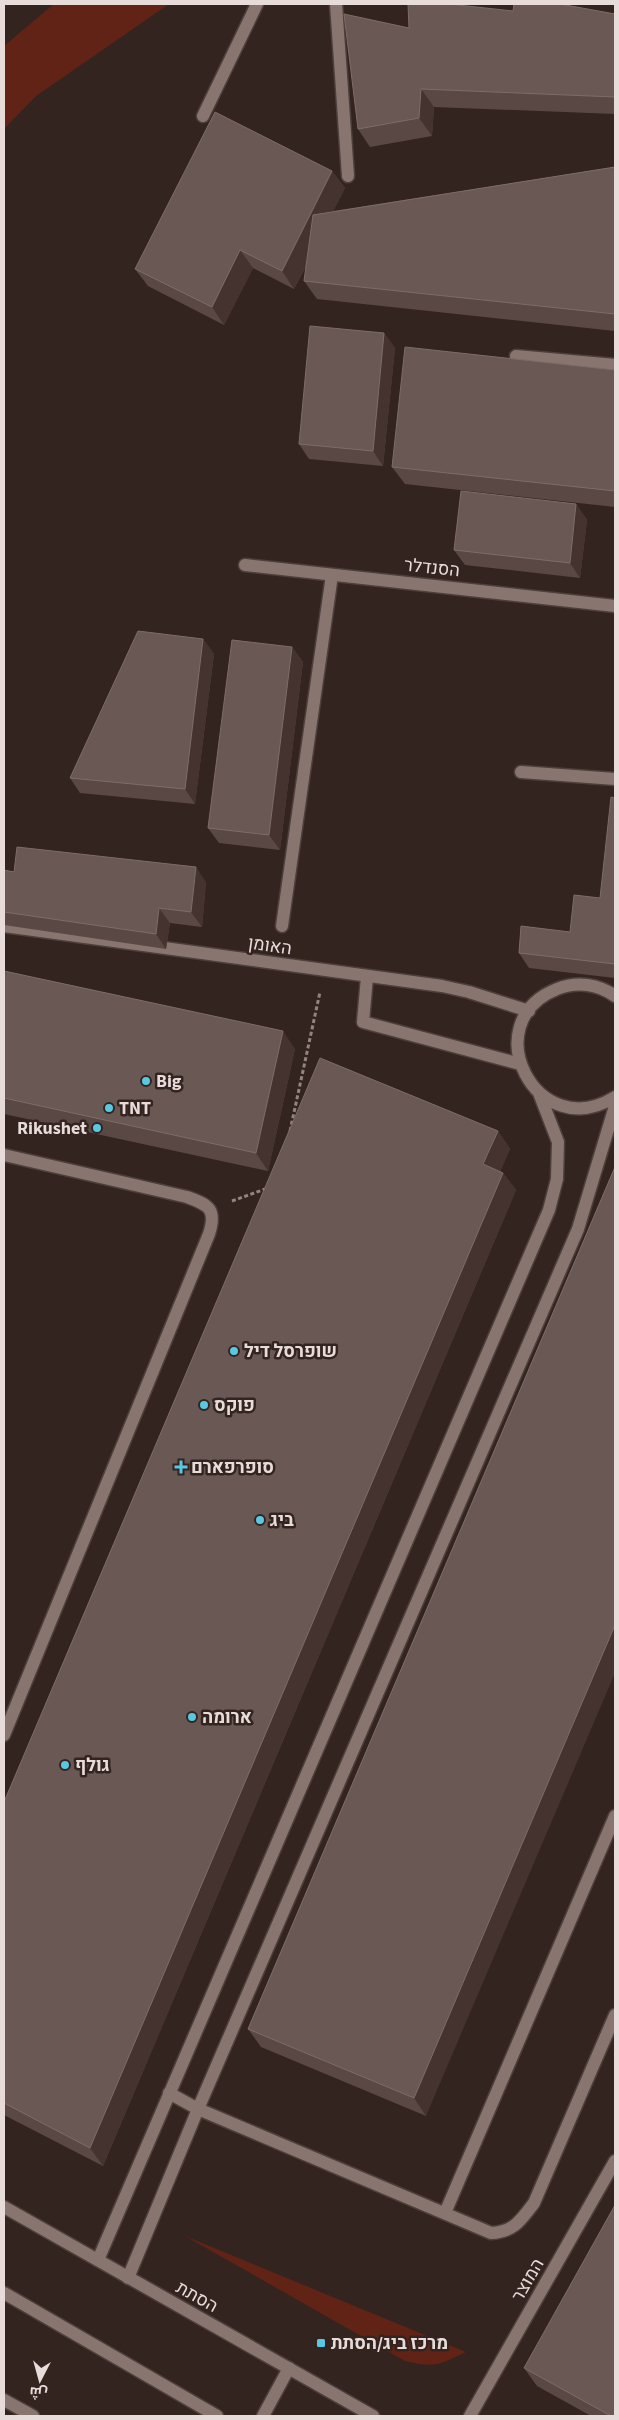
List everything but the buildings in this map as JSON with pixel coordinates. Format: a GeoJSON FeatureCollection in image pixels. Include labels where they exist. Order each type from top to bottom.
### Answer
{"type":"FeatureCollection","features":[{"type":"Feature","properties":{"kind":"street"},"geometry":{"type":"LineString","coordinates":[[203,116],[257,4]]}},
{"type":"Feature","properties":{"kind":"street"},"geometry":{"type":"LineString","coordinates":[[336,4],[348,176]]}},
{"type":"Feature","properties":{"kind":"street"},"geometry":{"type":"LineString","coordinates":[[516,356],[615,365]]}},
{"type":"Feature","properties":{"kind":"street","name":"הסנדלר"},"geometry":{"type":"LineString","coordinates":[[245,565],[615,606]]}},
{"type":"Feature","properties":{"kind":"street"},"geometry":{"type":"LineString","coordinates":[[282,926],[332,574]]}},
{"type":"Feature","properties":{"kind":"street"},"geometry":{"type":"LineString","coordinates":[[521,772],[615,778]]}},
{"type":"Feature","properties":{"kind":"street","name":"האומן"},"geometry":{"type":"LineString","coordinates":[[4,926],[456,989],[528,1011]]}},
{"type":"Feature","properties":{"kind":"street"},"geometry":{"type":"LineString","coordinates":[[367,976],[362,1022],[520,1064]]}},
{"type":"Feature","properties":{"kind":"street"},"geometry":{"type":"LineString","coordinates":[[615,996],[598,987],[573,984],[550,992],[540,998],[528,1011],[520,1028],[518,1040],[520,1064],[524,1076],[539,1094],[549,1101],[573,1108],[598,1106],[615,1097]]}},
{"type":"Feature","properties":{"kind":"street"},"geometry":{"type":"LineString","coordinates":[[98,2260],[168,2093],[549,1210],[557,1180],[558,1142],[539,1094]]}},
{"type":"Feature","properties":{"kind":"street"},"geometry":{"type":"LineString","coordinates":[[128,2278],[198,2109],[578,1229],[615,1106]]}},
{"type":"Feature","properties":{"kind":"street"},"geometry":{"type":"LineString","coordinates":[[4,1156],[187,1197],[201,1202],[210,1209],[213,1216],[209,1234],[4,1734]]}},
{"type":"Feature","properties":{"kind":"street"},"geometry":{"type":"LineString","coordinates":[[445,2213],[615,1816]]}},
{"type":"Feature","properties":{"kind":"street"},"geometry":{"type":"LineString","coordinates":[[168,2093],[198,2109],[491,2233],[503,2232],[518,2225],[534,2203],[615,2015]]}},
{"type":"Feature","properties":{"kind":"street","name":"המוצר"},"geometry":{"type":"LineString","coordinates":[[470,2416],[615,2161]]}},
{"type":"Feature","properties":{"kind":"street","name":"הסתת"},"geometry":{"type":"LineString","coordinates":[[4,2207],[373,2416]]}},
{"type":"Feature","properties":{"kind":"street"},"geometry":{"type":"LineString","coordinates":[[4,2293],[217,2416]]}},
{"type":"Feature","properties":{"kind":"street"},"geometry":{"type":"LineString","coordinates":[[263,2416],[288,2368]]}},
{"type":"Feature","properties":{"kind":"street"},"geometry":{"type":"LineString","coordinates":[[4,2400],[33,2416]]}},
{"type":"Feature","properties":{"kind":"path"},"geometry":{"type":"LineString","coordinates":[[289,1136],[324,971]]}},
{"type":"Feature","properties":{"kind":"path"},"geometry":{"type":"LineString","coordinates":[[210,1209],[270,1188]]}},
{"type":"Feature","properties":{"kind":"shaded area"},"geometry":{"type":"Polygon","coordinates":[[[54,4],[169,4],[36,96],[4,129],[4,46],[54,4]]]}},
{"type":"Feature","properties":{"kind":"shaded area"},"geometry":{"type":"Polygon","coordinates":[[[185,2236],[466,2352],[449,2360],[430,2365],[405,2361],[185,2236]]]}},
{"type":"Feature","properties":{"kind":"place","name":"Big"},"geometry":{"type":"Point","coordinates":[146,1081]}},
{"type":"Feature","properties":{"kind":"place","name":"TNT"},"geometry":{"type":"Point","coordinates":[109,1108]}},
{"type":"Feature","properties":{"kind":"place","name":"Rikushet"},"geometry":{"type":"Point","coordinates":[97,1128]}},
{"type":"Feature","properties":{"kind":"place","name":"שופרסל דיל"},"geometry":{"type":"Point","coordinates":[234,1351]}},
{"type":"Feature","properties":{"kind":"place","name":"פוקס"},"geometry":{"type":"Point","coordinates":[204,1405]}},
{"type":"Feature","properties":{"kind":"place","name":"סופרפארם"},"geometry":{"type":"Point","coordinates":[181,1467]}},
{"type":"Feature","properties":{"kind":"place","name":"ביג"},"geometry":{"type":"Point","coordinates":[260,1520]}},
{"type":"Feature","properties":{"kind":"place","name":"ארומה"},"geometry":{"type":"Point","coordinates":[192,1717]}},
{"type":"Feature","properties":{"kind":"place","name":"גולף"},"geometry":{"type":"Point","coordinates":[65,1765]}},
{"type":"Feature","properties":{"kind":"place","name":"מרכז ביג/הסתת"},"geometry":{"type":"Point","coordinates":[321,2343]}}]}
